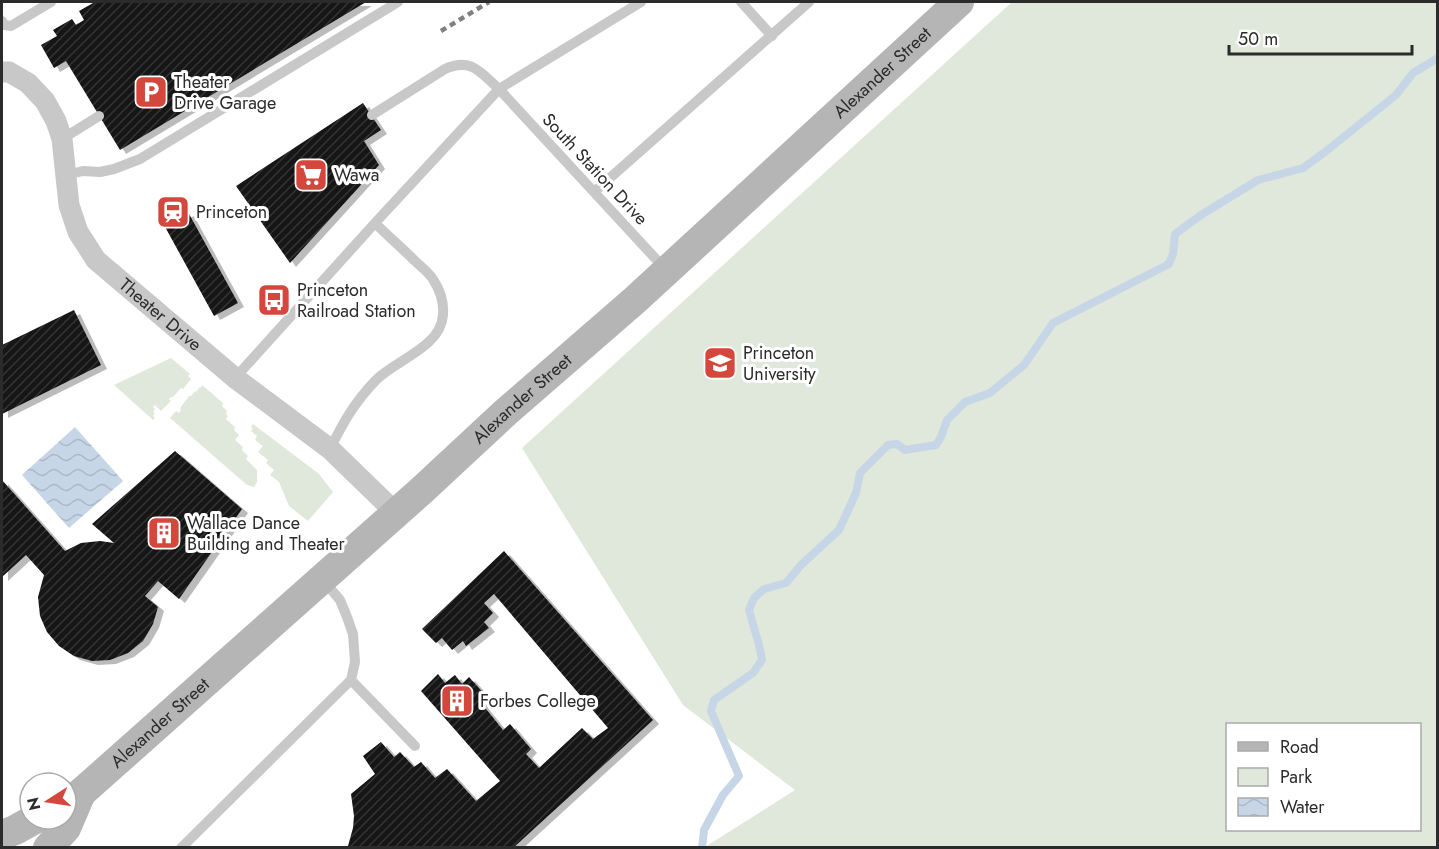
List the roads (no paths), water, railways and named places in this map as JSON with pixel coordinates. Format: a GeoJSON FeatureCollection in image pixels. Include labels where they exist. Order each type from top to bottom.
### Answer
{"type":"FeatureCollection","features":[{"type":"Feature","properties":{"kind":"main road","name":"Alexander Street"},"geometry":{"type":"LineString","coordinates":[[78,793],[666,271],[958,2]]}},
{"type":"Feature","properties":{"kind":"main road"},"geometry":{"type":"LineString","coordinates":[[2,835],[18,828]]}},
{"type":"Feature","properties":{"kind":"main road","name":"Alexander Street"},"geometry":{"type":"LineString","coordinates":[[48,848],[63,831]]}},
{"type":"Feature","properties":{"kind":"street","name":"Theater Drive"},"geometry":{"type":"LineString","coordinates":[[2,72],[9,72],[28,83],[45,101],[57,121],[62,139],[69,205],[78,232],[96,260],[235,378],[330,449],[396,513]]}},
{"type":"Feature","properties":{"kind":"lane"},"geometry":{"type":"LineString","coordinates":[[2,21],[4,25],[11,26],[51,2]]}},
{"type":"Feature","properties":{"kind":"lane"},"geometry":{"type":"LineString","coordinates":[[66,175],[83,171],[100,172],[114,169],[140,159],[398,2]]}},
{"type":"Feature","properties":{"kind":"lane"},"geometry":{"type":"LineString","coordinates":[[235,378],[499,89],[641,2]]}},
{"type":"Feature","properties":{"kind":"lane"},"geometry":{"type":"LineString","coordinates":[[741,2],[772,36]]}},
{"type":"Feature","properties":{"kind":"lane"},"geometry":{"type":"LineString","coordinates":[[594,192],[809,2]]}},
{"type":"Feature","properties":{"kind":"lane","name":"South Station Drive"},"geometry":{"type":"LineString","coordinates":[[372,115],[445,69],[464,64],[475,67],[499,89],[666,271]]}},
{"type":"Feature","properties":{"kind":"lane"},"geometry":{"type":"LineString","coordinates":[[62,139],[99,116]]}},
{"type":"Feature","properties":{"kind":"lane"},"geometry":{"type":"LineString","coordinates":[[330,449],[358,399],[378,377],[422,348],[436,335],[443,321],[442,294],[433,279],[375,223]]}},
{"type":"Feature","properties":{"kind":"lane"},"geometry":{"type":"LineString","coordinates":[[180,848],[351,680],[354,662],[353,634],[340,600],[322,579]]}},
{"type":"Feature","properties":{"kind":"lane"},"geometry":{"type":"LineString","coordinates":[[351,680],[415,746]]}},
{"type":"Feature","properties":{"kind":"water"},"geometry":{"type":"Polygon","coordinates":[[[75,427],[123,481],[69,528],[22,475],[75,427]]]}},
{"type":"Feature","properties":{"kind":"waterway"},"geometry":{"type":"LineString","coordinates":[[702,848],[704,830],[723,795],[739,776],[711,711],[714,700],[753,673],[762,660],[749,610],[754,598],[764,589],[786,583],[801,565],[839,530],[856,493],[860,473],[888,445],[897,444],[905,450],[936,445],[947,420],[965,402],[990,393],[1024,365],[1053,323],[1169,264],[1173,254],[1175,234],[1258,180],[1303,168],[1396,95],[1413,73],[1438,58]]}},
{"type":"Feature","properties":{"kind":"railway"},"geometry":{"type":"LineString","coordinates":[[441,31],[489,2]]}},
{"type":"Feature","properties":{"kind":"place","name":"Theater Drive Garage"},"geometry":{"type":"Point","coordinates":[151,92]}},
{"type":"Feature","properties":{"kind":"place","name":"Wawa"},"geometry":{"type":"Point","coordinates":[311,175]}},
{"type":"Feature","properties":{"kind":"place","name":"Princeton"},"geometry":{"type":"Point","coordinates":[173,212]}},
{"type":"Feature","properties":{"kind":"place","name":"Princeton Railroad Station"},"geometry":{"type":"Point","coordinates":[274,300]}},
{"type":"Feature","properties":{"kind":"place","name":"Princeton University"},"geometry":{"type":"Point","coordinates":[720,363]}},
{"type":"Feature","properties":{"kind":"place","name":"Wallace Dance Building and Theater"},"geometry":{"type":"Point","coordinates":[164,533]}},
{"type":"Feature","properties":{"kind":"place","name":"Forbes College"},"geometry":{"type":"Point","coordinates":[457,701]}}]}
